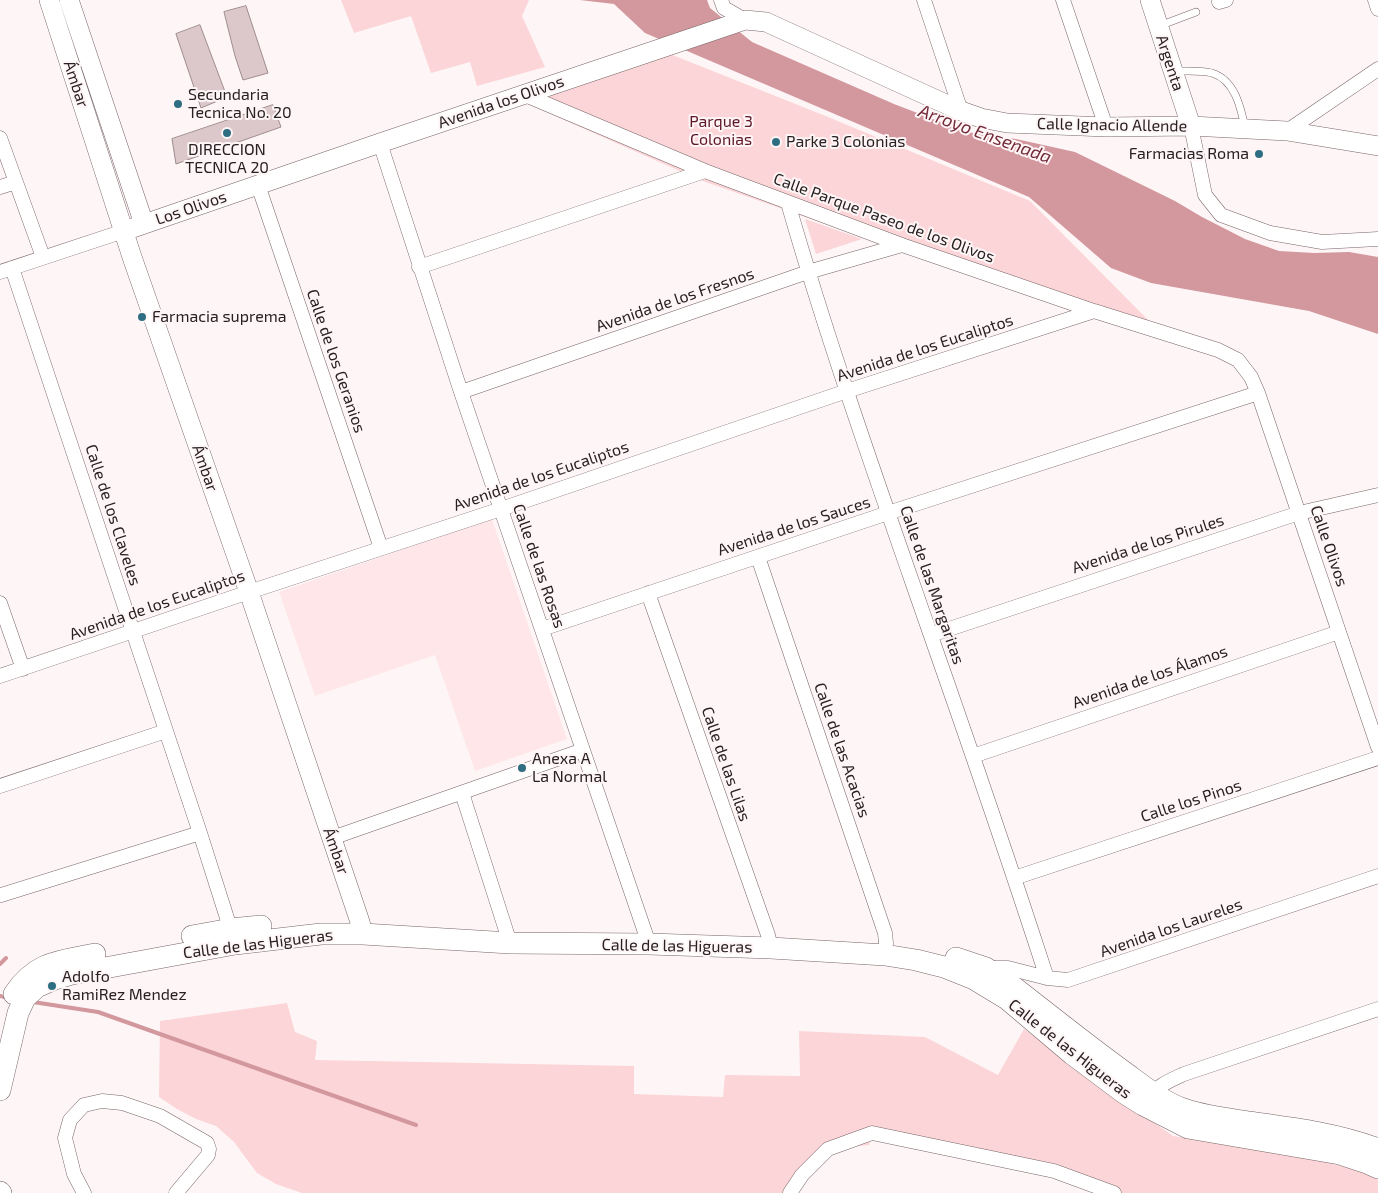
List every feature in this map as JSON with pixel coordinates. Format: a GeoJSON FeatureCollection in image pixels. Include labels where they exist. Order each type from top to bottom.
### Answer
{"type":"FeatureCollection","features":[{"type":"Feature","properties":{"kind":"main road","name":"Calle de las Higueras"},"geometry":{"type":"LineString","coordinates":[[0,1034],[10,1001],[20,985],[35,970],[51,962],[233,936],[321,934],[362,928],[508,936],[769,942],[886,949],[944,968],[980,973],[1007,999],[1072,1054],[1124,1094],[1148,1098],[1201,1114],[1324,1133],[1378,1149]]}},
{"type":"Feature","properties":{"kind":"main road","name":"Calle de las Higueras"},"geometry":{"type":"LineString","coordinates":[[0,1090],[18,1013],[25,998],[37,987],[72,974],[233,936]]}},
{"type":"Feature","properties":{"kind":"main road","name":"Calle de las Higueras"},"geometry":{"type":"LineString","coordinates":[[1148,1098],[1188,1128],[1340,1154],[1378,1168]]}},
{"type":"Feature","properties":{"kind":"street","name":"Ámbar"},"geometry":{"type":"LineString","coordinates":[[49,0],[124,231],[249,592],[362,928]]}},
{"type":"Feature","properties":{"kind":"street","name":"Ámbar"},"geometry":{"type":"LineString","coordinates":[[69,0],[144,224]]}},
{"type":"Feature","properties":{"kind":"street"},"geometry":{"type":"LineString","coordinates":[[721,0],[724,8],[745,20]]}},
{"type":"Feature","properties":{"kind":"street"},"geometry":{"type":"LineString","coordinates":[[924,0],[961,111]]}},
{"type":"Feature","properties":{"kind":"street"},"geometry":{"type":"LineString","coordinates":[[1063,0],[1106,126]]}},
{"type":"Feature","properties":{"kind":"street","name":"Argenta"},"geometry":{"type":"LineString","coordinates":[[1150,0],[1191,126]]}},
{"type":"Feature","properties":{"kind":"street"},"geometry":{"type":"LineString","coordinates":[[1375,0],[1378,9]]}},
{"type":"Feature","properties":{"kind":"street","name":"Avenida los Olivos"},"geometry":{"type":"LineString","coordinates":[[258,185],[745,20]]}},
{"type":"Feature","properties":{"kind":"street","name":"Calle Ignacio Allende"},"geometry":{"type":"LineString","coordinates":[[745,20],[766,22],[961,111],[981,118],[1008,123],[1191,126],[1287,130],[1378,146]]}},
{"type":"Feature","properties":{"kind":"street"},"geometry":{"type":"LineString","coordinates":[[1287,130],[1378,69]]}},
{"type":"Feature","properties":{"kind":"street","name":"Calle Parque Paseo de los Olivos"},"geometry":{"type":"LineString","coordinates":[[523,94],[705,171],[788,203],[902,245],[1094,311],[1218,350],[1238,360]]}},
{"type":"Feature","properties":{"kind":"street"},"geometry":{"type":"LineString","coordinates":[[1191,126],[1205,195],[1221,216],[1270,234],[1322,242],[1378,239]]}},
{"type":"Feature","properties":{"kind":"street"},"geometry":{"type":"LineString","coordinates":[[0,138],[43,258]]}},
{"type":"Feature","properties":{"kind":"street","name":"Calle de las Rosas"},"geometry":{"type":"LineString","coordinates":[[380,143],[419,267],[647,938]]}},
{"type":"Feature","properties":{"kind":"street"},"geometry":{"type":"LineString","coordinates":[[419,267],[705,171]]}},
{"type":"Feature","properties":{"kind":"street"},"geometry":{"type":"LineString","coordinates":[[0,187],[16,182]]}},
{"type":"Feature","properties":{"kind":"street","name":"Los Olivos"},"geometry":{"type":"LineString","coordinates":[[124,231],[258,185]]}},
{"type":"Feature","properties":{"kind":"street","name":"Calle de los Geranios"},"geometry":{"type":"LineString","coordinates":[[258,185],[381,548]]}},
{"type":"Feature","properties":{"kind":"street","name":"Calle de las Margaritas"},"geometry":{"type":"LineString","coordinates":[[788,203],[808,272],[847,391],[973,756],[1047,978]]}},
{"type":"Feature","properties":{"kind":"street"},"geometry":{"type":"LineString","coordinates":[[6,270],[124,231]]}},
{"type":"Feature","properties":{"kind":"street","name":"Avenida de los Fresnos"},"geometry":{"type":"LineString","coordinates":[[461,392],[808,272],[902,245]]}},
{"type":"Feature","properties":{"kind":"street","name":"Calle de los Claveles"},"geometry":{"type":"LineString","coordinates":[[6,270],[133,632],[233,936]]}},
{"type":"Feature","properties":{"kind":"street","name":"Avenida de los Eucaliptos"},"geometry":{"type":"LineString","coordinates":[[0,676],[847,391],[1094,311]]}},
{"type":"Feature","properties":{"kind":"street","name":"Calle Olivos"},"geometry":{"type":"LineString","coordinates":[[1238,360],[1251,377],[1258,393],[1378,747]]}},
{"type":"Feature","properties":{"kind":"street","name":"Avenida de los Sauces"},"geometry":{"type":"LineString","coordinates":[[542,629],[888,513],[1258,393]]}},
{"type":"Feature","properties":{"kind":"street","name":"Avenida de los Pirules"},"geometry":{"type":"LineString","coordinates":[[931,635],[1299,513],[1378,495]]}},
{"type":"Feature","properties":{"kind":"street","name":"Calle de las Acacias"},"geometry":{"type":"LineString","coordinates":[[758,557],[885,933],[886,949]]}},
{"type":"Feature","properties":{"kind":"street","name":"Calle de las Lilas"},"geometry":{"type":"LineString","coordinates":[[648,593],[769,942]]}},
{"type":"Feature","properties":{"kind":"street"},"geometry":{"type":"LineString","coordinates":[[0,604],[23,669]]}},
{"type":"Feature","properties":{"kind":"street","name":"Avenida de los Álamos"},"geometry":{"type":"LineString","coordinates":[[973,756],[1339,632]]}},
{"type":"Feature","properties":{"kind":"street"},"geometry":{"type":"LineString","coordinates":[[0,786],[166,731]]}},
{"type":"Feature","properties":{"kind":"street"},"geometry":{"type":"LineString","coordinates":[[332,838],[583,750]]}},
{"type":"Feature","properties":{"kind":"street","name":"Calle los Pinos"},"geometry":{"type":"LineString","coordinates":[[1014,878],[1378,758]]}},
{"type":"Feature","properties":{"kind":"street"},"geometry":{"type":"LineString","coordinates":[[462,793],[508,936]]}},
{"type":"Feature","properties":{"kind":"street"},"geometry":{"type":"LineString","coordinates":[[1,895],[200,834]]}},
{"type":"Feature","properties":{"kind":"street","name":"Avenida los Laureles"},"geometry":{"type":"LineString","coordinates":[[980,973],[1008,968],[1047,978],[1068,980],[1378,876]]}},
{"type":"Feature","properties":{"kind":"street"},"geometry":{"type":"LineString","coordinates":[[1148,1098],[1162,1085],[1184,1074],[1378,1009]]}},
{"type":"Feature","properties":{"kind":"street"},"geometry":{"type":"LineString","coordinates":[[84,1193],[74,1174],[66,1138],[70,1120],[84,1105],[102,1102],[122,1103],[160,1116],[208,1144],[210,1149],[208,1155],[176,1193]]}},
{"type":"Feature","properties":{"kind":"street"},"geometry":{"type":"LineString","coordinates":[[790,1193],[802,1176],[828,1149],[872,1133],[1054,1171],[1114,1193]]}},
{"type":"Feature","properties":{"kind":"lane"},"geometry":{"type":"LineString","coordinates":[[1158,26],[1196,12]]}},
{"type":"Feature","properties":{"kind":"lane"},"geometry":{"type":"LineString","coordinates":[[1173,71],[1212,74],[1226,82],[1237,98],[1245,128]]}},
{"type":"Feature","properties":{"kind":"shaded area"},"geometry":{"type":"Polygon","coordinates":[[[580,0],[707,0],[710,8],[752,42],[894,104],[967,132],[1016,139],[1075,152],[1175,201],[1245,239],[1279,251],[1349,252],[1378,257],[1378,334],[1309,311],[1151,283],[1111,268],[1029,197],[645,33],[614,4],[580,0]]]}},
{"type":"Feature","properties":{"kind":"shaded area"},"geometry":{"type":"Polygon","coordinates":[[[492,519],[567,739],[475,771],[435,655],[315,696],[279,592],[492,519]]]}},
{"type":"Feature","properties":{"kind":"green space"},"geometry":{"type":"Polygon","coordinates":[[[341,0],[529,0],[522,16],[545,67],[477,86],[470,62],[431,73],[411,16],[354,33],[341,0]]]}},
{"type":"Feature","properties":{"kind":"green space","name":"Parque 3 Colonias"},"geometry":{"type":"Polygon","coordinates":[[[665,52],[1030,201],[1166,338],[1090,317],[700,180],[528,104],[665,52]]]}},
{"type":"Feature","properties":{"kind":"green space"},"geometry":{"type":"Polygon","coordinates":[[[805,219],[862,239],[816,254],[805,219]]]}},
{"type":"Feature","properties":{"kind":"green space"},"geometry":{"type":"Polygon","coordinates":[[[287,1003],[295,1032],[317,1041],[315,1060],[634,1066],[634,1094],[723,1097],[725,1075],[800,1076],[799,1031],[925,1037],[998,1075],[1024,1029],[1173,1136],[1315,1159],[1370,1174],[1378,1180],[1378,1193],[1114,1193],[872,1133],[869,1145],[828,1149],[788,1193],[302,1193],[276,1184],[257,1173],[234,1142],[216,1126],[196,1119],[159,1097],[160,1021],[287,1003]]]}},
{"type":"Feature","properties":{"kind":"building"},"geometry":{"type":"Polygon","coordinates":[[[246,6],[268,73],[243,80],[224,12],[246,6]]]}},
{"type":"Feature","properties":{"kind":"building"},"geometry":{"type":"Polygon","coordinates":[[[200,25],[227,97],[201,108],[176,34],[200,25]]]}},
{"type":"Feature","properties":{"kind":"building","name":"DIRECCION TECNICA 20"},"geometry":{"type":"Polygon","coordinates":[[[273,105],[281,127],[176,164],[172,139],[273,105]]]}},
{"type":"Feature","properties":{"kind":"waterway"},"geometry":{"type":"LineString","coordinates":[[0,964],[6,958]]}},
{"type":"Feature","properties":{"kind":"waterway"},"geometry":{"type":"LineString","coordinates":[[0,996],[9,998]]}},
{"type":"Feature","properties":{"kind":"waterway"},"geometry":{"type":"LineString","coordinates":[[33,1002],[98,1012],[416,1125]]}},
{"type":"Feature","properties":{"kind":"place","name":"Secundaria Tecnica No. 20"},"geometry":{"type":"Point","coordinates":[178,104]}},
{"type":"Feature","properties":{"kind":"place","name":"DIRECCION TECNICA 20"},"geometry":{"type":"Point","coordinates":[227,133]}},
{"type":"Feature","properties":{"kind":"place","name":"Parke 3 Colonias"},"geometry":{"type":"Point","coordinates":[776,142]}},
{"type":"Feature","properties":{"kind":"place","name":"Farmacias Roma"},"geometry":{"type":"Point","coordinates":[1259,154]}},
{"type":"Feature","properties":{"kind":"place","name":"Farmacia suprema"},"geometry":{"type":"Point","coordinates":[142,317]}},
{"type":"Feature","properties":{"kind":"place","name":"Anexa A La Normal"},"geometry":{"type":"Point","coordinates":[522,768]}},
{"type":"Feature","properties":{"kind":"place","name":"Adolfo RamiRez Mendez"},"geometry":{"type":"Point","coordinates":[52,986]}},
{"type":"Feature","properties":{"kind":"water label","name":"Arroyo Ensenada"},"geometry":{"type":"Point","coordinates":[985,134]}}]}
